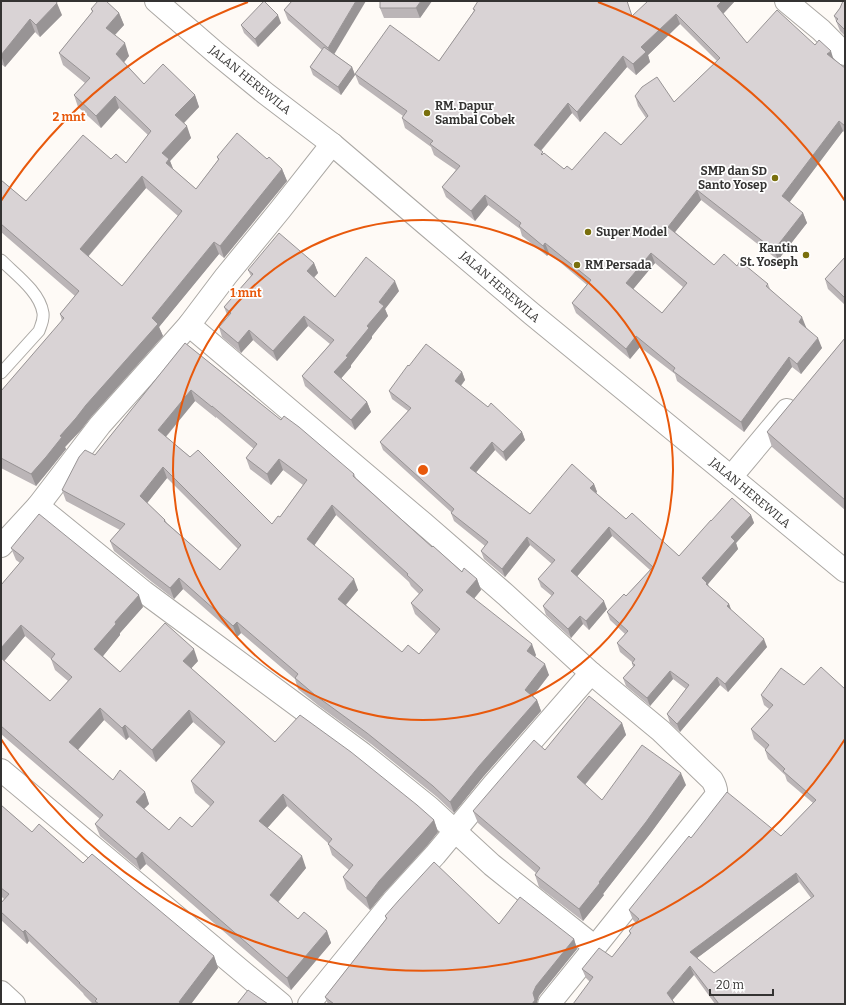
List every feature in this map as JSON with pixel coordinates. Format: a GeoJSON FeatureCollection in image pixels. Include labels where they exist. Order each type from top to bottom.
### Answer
{"type":"FeatureCollection","features":[{"type":"Feature","properties":{"kind":"street","name":"JALAN HEREWILA"},"geometry":{"type":"LineString","coordinates":[[156,1],[228,63],[332,144],[532,314],[845,571]]}},
{"type":"Feature","properties":{"kind":"street"},"geometry":{"type":"LineString","coordinates":[[786,1],[821,30],[845,54]]}},
{"type":"Feature","properties":{"kind":"street"},"geometry":{"type":"LineString","coordinates":[[1,545],[38,506],[100,425],[189,325],[226,276],[332,144]]}},
{"type":"Feature","properties":{"kind":"street"},"geometry":{"type":"LineString","coordinates":[[189,325],[423,522],[591,673],[661,731],[712,780],[716,787],[716,794],[709,805],[548,1004]]}},
{"type":"Feature","properties":{"kind":"street"},"geometry":{"type":"LineString","coordinates":[[732,477],[801,394]]}},
{"type":"Feature","properties":{"kind":"street"},"geometry":{"type":"LineString","coordinates":[[38,506],[144,592],[363,754],[429,807],[492,865],[595,947]]}},
{"type":"Feature","properties":{"kind":"street"},"geometry":{"type":"LineString","coordinates":[[310,1004],[393,902],[591,673]]}},
{"type":"Feature","properties":{"kind":"street"},"geometry":{"type":"LineString","coordinates":[[1,770],[281,1004]]}},
{"type":"Feature","properties":{"kind":"street"},"geometry":{"type":"LineString","coordinates":[[1,992],[14,1004]]}},
{"type":"Feature","properties":{"kind":"lane"},"geometry":{"type":"LineString","coordinates":[[1,260],[32,291],[40,304],[43,314],[39,331],[1,373]]}},
{"type":"Feature","properties":{"kind":"building"},"geometry":{"type":"Polygon","coordinates":[[[1,1],[56,1],[57,3],[36,25],[30,19],[1,55],[1,1]]]}},
{"type":"Feature","properties":{"kind":"building"},"geometry":{"type":"Polygon","coordinates":[[[98,1],[106,1],[119,13],[106,28],[125,43],[116,54],[144,84],[163,64],[195,95],[175,115],[187,126],[162,153],[169,159],[166,163],[196,189],[219,159],[217,157],[237,133],[267,159],[269,157],[282,169],[220,246],[214,242],[152,318],[158,324],[86,405],[31,474],[1,458],[1,391],[64,318],[60,314],[79,291],[1,224],[1,180],[26,201],[83,135],[111,159],[116,154],[126,163],[151,131],[115,96],[96,116],[74,95],[90,78],[59,53],[93,11],[91,9],[98,1]],[[142,176],[80,249],[122,286],[182,211],[142,176]]]}},
{"type":"Feature","properties":{"kind":"building"},"geometry":{"type":"Polygon","coordinates":[[[264,1],[278,15],[255,39],[241,25],[264,1]]]}},
{"type":"Feature","properties":{"kind":"building"},"geometry":{"type":"Polygon","coordinates":[[[292,1],[356,1],[328,48],[284,10],[292,1]]]}},
{"type":"Feature","properties":{"kind":"building"},"geometry":{"type":"Polygon","coordinates":[[[380,1],[421,1],[416,8],[380,8],[380,1]]]}},
{"type":"Feature","properties":{"kind":"building"},"geometry":{"type":"Polygon","coordinates":[[[478,1],[627,1],[632,16],[648,1],[722,1],[717,6],[747,43],[777,10],[815,45],[819,40],[831,51],[827,54],[845,68],[845,126],[839,121],[782,196],[803,213],[774,250],[697,190],[668,227],[714,265],[724,254],[737,266],[740,261],[768,284],[766,286],[802,317],[799,322],[818,338],[797,364],[789,357],[741,422],[673,371],[675,368],[636,336],[626,349],[572,303],[591,280],[545,243],[543,246],[519,226],[521,223],[485,195],[471,211],[442,187],[460,166],[430,144],[433,141],[402,118],[407,111],[355,74],[390,25],[439,61],[475,10],[473,9],[478,1]],[[676,14],[641,47],[646,52],[633,64],[623,56],[577,112],[568,103],[534,145],[543,152],[541,154],[542,155],[544,153],[564,169],[567,166],[572,170],[605,132],[621,145],[648,116],[635,96],[642,87],[657,77],[674,102],[720,58],[676,14]],[[651,253],[626,283],[662,313],[687,283],[651,253]]]}},
{"type":"Feature","properties":{"kind":"building"},"geometry":{"type":"Polygon","coordinates":[[[843,1],[845,1],[845,30],[836,21],[838,19],[834,16],[843,1]]]}},
{"type":"Feature","properties":{"kind":"building"},"geometry":{"type":"Polygon","coordinates":[[[324,47],[352,67],[338,87],[310,67],[324,47]]]}},
{"type":"Feature","properties":{"kind":"building"},"geometry":{"type":"Polygon","coordinates":[[[279,233],[314,263],[307,271],[335,297],[366,257],[395,281],[379,302],[384,306],[367,326],[369,328],[346,356],[348,357],[334,372],[367,402],[351,420],[302,376],[334,340],[304,316],[273,351],[249,330],[238,343],[219,327],[231,313],[224,307],[253,274],[248,270],[279,233]]]}},
{"type":"Feature","properties":{"kind":"building"},"geometry":{"type":"Polygon","coordinates":[[[845,257],[845,298],[825,279],[845,257]]]}},
{"type":"Feature","properties":{"kind":"building"},"geometry":{"type":"Polygon","coordinates":[[[845,338],[845,500],[767,432],[845,338]]]}},
{"type":"Feature","properties":{"kind":"building"},"geometry":{"type":"Polygon","coordinates":[[[185,343],[281,420],[284,416],[299,427],[354,474],[353,476],[432,547],[433,546],[462,572],[464,568],[477,579],[466,592],[532,644],[527,651],[545,664],[525,690],[537,700],[479,766],[450,802],[433,786],[367,733],[315,695],[295,678],[298,674],[237,622],[233,626],[179,578],[170,588],[110,541],[125,524],[62,490],[79,457],[85,450],[95,455],[185,343]],[[191,390],[158,430],[190,457],[198,450],[272,524],[278,516],[280,517],[307,480],[279,459],[267,474],[246,458],[257,444],[191,390]],[[163,467],[140,496],[165,520],[164,521],[220,570],[241,545],[163,467]],[[332,505],[307,539],[354,579],[338,599],[402,652],[408,645],[419,654],[440,629],[411,603],[423,590],[407,575],[408,574],[332,505]]]}},
{"type":"Feature","properties":{"kind":"building"},"geometry":{"type":"Polygon","coordinates":[[[426,344],[462,372],[455,381],[488,407],[491,403],[522,432],[503,452],[492,442],[470,468],[530,514],[572,464],[594,484],[590,488],[626,519],[632,513],[679,556],[732,498],[751,515],[731,537],[735,541],[702,578],[707,583],[706,584],[729,604],[727,606],[764,639],[725,684],[717,677],[677,724],[667,714],[689,685],[670,671],[647,698],[623,678],[635,665],[632,663],[635,659],[617,643],[628,631],[607,612],[624,594],[626,596],[653,567],[609,527],[571,571],[604,601],[586,621],[580,616],[568,629],[543,606],[554,593],[538,579],[555,560],[527,537],[502,569],[481,551],[488,542],[451,513],[454,509],[380,442],[411,408],[389,391],[426,344]]]}},
{"type":"Feature","properties":{"kind":"building"},"geometry":{"type":"Polygon","coordinates":[[[39,514],[139,595],[94,649],[120,672],[165,623],[194,649],[183,661],[275,742],[300,715],[351,752],[434,820],[379,881],[366,898],[343,877],[353,865],[328,844],[332,839],[283,794],[259,821],[302,856],[270,895],[298,919],[304,912],[327,931],[287,978],[142,852],[136,859],[95,824],[103,815],[1,726],[1,658],[50,701],[72,677],[51,659],[55,654],[21,625],[1,648],[1,585],[24,558],[11,548],[39,514]],[[100,708],[69,742],[113,780],[120,770],[145,792],[136,802],[169,830],[180,817],[192,827],[214,802],[191,781],[225,742],[189,710],[152,750],[125,725],[122,728],[100,708]]]}},
{"type":"Feature","properties":{"kind":"building"},"geometry":{"type":"Polygon","coordinates":[[[821,667],[845,689],[845,1004],[719,1004],[690,966],[667,993],[675,1004],[573,1004],[593,977],[582,969],[599,948],[612,957],[631,933],[629,931],[639,919],[629,910],[689,836],[691,838],[727,792],[781,836],[816,800],[783,771],[785,769],[765,750],[769,745],[751,729],[773,705],[761,695],[781,668],[804,685],[821,667]],[[796,873],[690,952],[714,973],[814,896],[796,873]]]}},
{"type":"Feature","properties":{"kind":"building"},"geometry":{"type":"Polygon","coordinates":[[[589,696],[622,723],[577,777],[602,800],[642,745],[681,773],[646,822],[579,909],[535,875],[540,868],[473,811],[534,740],[545,750],[589,696]]]}},
{"type":"Feature","properties":{"kind":"building"},"geometry":{"type":"Polygon","coordinates":[[[1,805],[32,832],[39,824],[83,863],[92,854],[214,956],[179,1002],[182,1004],[99,1004],[95,1001],[97,999],[25,930],[23,932],[1,912],[1,903],[9,894],[1,888],[1,805]]]}},
{"type":"Feature","properties":{"kind":"building"},"geometry":{"type":"Polygon","coordinates":[[[434,862],[499,924],[520,897],[574,939],[536,986],[533,993],[535,1000],[532,1004],[334,1004],[325,997],[387,918],[385,916],[434,862]]]}},
{"type":"Feature","properties":{"kind":"building"},"geometry":{"type":"Polygon","coordinates":[[[248,990],[268,1004],[237,1004],[248,990]]]}},
{"type":"Feature","properties":{"kind":"place","name":"RM. Dapur Sambal Cobek"},"geometry":{"type":"Point","coordinates":[427,113]}},
{"type":"Feature","properties":{"kind":"place","name":"SMP dan SD Santo Yosep"},"geometry":{"type":"Point","coordinates":[775,178]}},
{"type":"Feature","properties":{"kind":"place","name":"Super Model"},"geometry":{"type":"Point","coordinates":[588,232]}},
{"type":"Feature","properties":{"kind":"place","name":"Kantin St. Yoseph"},"geometry":{"type":"Point","coordinates":[806,255]}},
{"type":"Feature","properties":{"kind":"place","name":"RM Persada"},"geometry":{"type":"Point","coordinates":[577,265]}}]}
